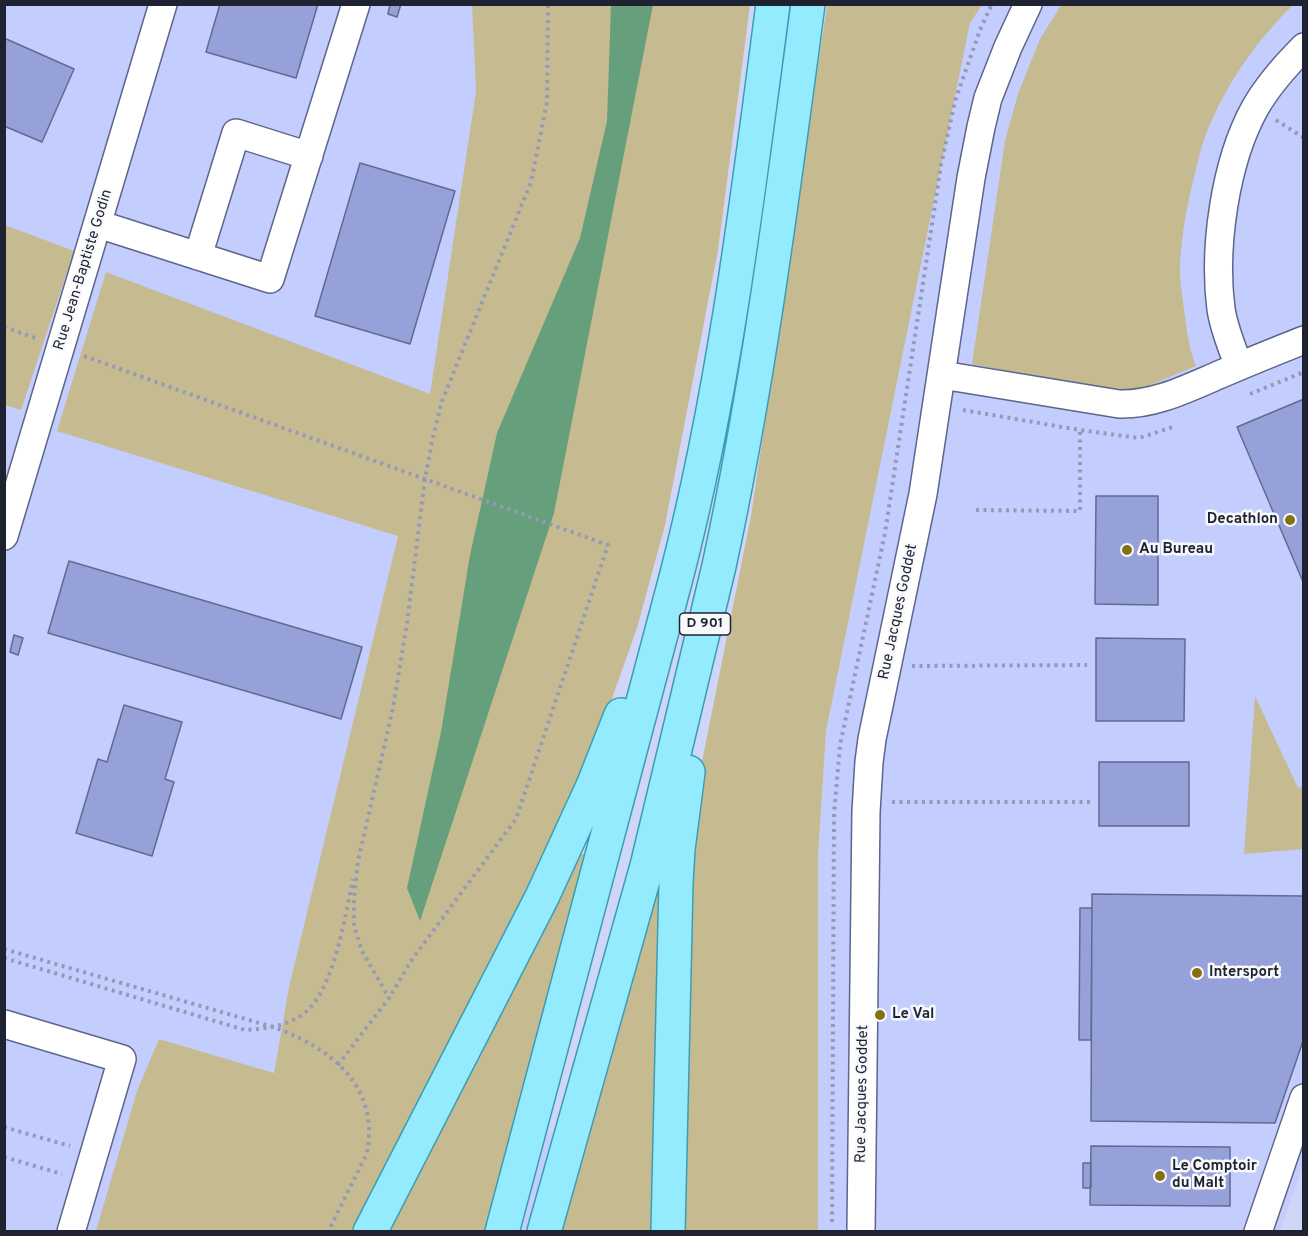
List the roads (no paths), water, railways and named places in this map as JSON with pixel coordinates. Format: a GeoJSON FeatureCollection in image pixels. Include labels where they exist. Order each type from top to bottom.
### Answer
{"type":"FeatureCollection","features":[{"type":"Feature","properties":{"kind":"main road","name":"D 901"},"geometry":{"type":"LineString","coordinates":[[502,1232],[701,479],[741,246],[773,4]]}},
{"type":"Feature","properties":{"kind":"main road","name":"D 901"},"geometry":{"type":"LineString","coordinates":[[544,1232],[646,866],[729,520],[761,339],[786,175],[808,4]]}},
{"type":"Feature","properties":{"kind":"main road"},"geometry":{"type":"LineString","coordinates":[[668,1232],[678,849],[686,784],[713,641],[719,566]]}},
{"type":"Feature","properties":{"kind":"main road"},"geometry":{"type":"LineString","coordinates":[[370,1232],[564,850],[593,786],[677,574]]}},
{"type":"Feature","properties":{"kind":"street","name":"Rue Jean-Baptiste Godin"},"geometry":{"type":"LineString","coordinates":[[4,536],[163,4]]}},
{"type":"Feature","properties":{"kind":"street"},"geometry":{"type":"LineString","coordinates":[[98,224],[270,279],[356,4]]}},
{"type":"Feature","properties":{"kind":"street","name":"Rue Jacques Goddet"},"geometry":{"type":"LineString","coordinates":[[861,1232],[866,812],[869,762],[918,523],[971,178],[981,127],[997,76],[1028,4]]}},
{"type":"Feature","properties":{"kind":"street"},"geometry":{"type":"LineString","coordinates":[[1239,366],[1228,339],[1221,312],[1219,286],[1221,234],[1230,177],[1239,141],[1256,106],[1268,87],[1304,47]]}},
{"type":"Feature","properties":{"kind":"street"},"geometry":{"type":"LineString","coordinates":[[198,256],[236,133],[309,156]]}},
{"type":"Feature","properties":{"kind":"street"},"geometry":{"type":"LineString","coordinates":[[942,375],[1119,404],[1143,403],[1177,392],[1304,340]]}},
{"type":"Feature","properties":{"kind":"street"},"geometry":{"type":"LineString","coordinates":[[4,1024],[122,1059],[71,1232]]}},
{"type":"Feature","properties":{"kind":"street"},"geometry":{"type":"LineString","coordinates":[[1258,1232],[1304,1098]]}},
{"type":"Feature","properties":{"kind":"place","name":"Decathlon"},"geometry":{"type":"Point","coordinates":[1290,520]}},
{"type":"Feature","properties":{"kind":"place","name":"Au Bureau"},"geometry":{"type":"Point","coordinates":[1127,550]}},
{"type":"Feature","properties":{"kind":"place","name":"Intersport"},"geometry":{"type":"Point","coordinates":[1197,973]}},
{"type":"Feature","properties":{"kind":"place","name":"Le Val"},"geometry":{"type":"Point","coordinates":[880,1015]}},
{"type":"Feature","properties":{"kind":"place","name":"Le Comptoir du Malt"},"geometry":{"type":"Point","coordinates":[1160,1176]}}]}
